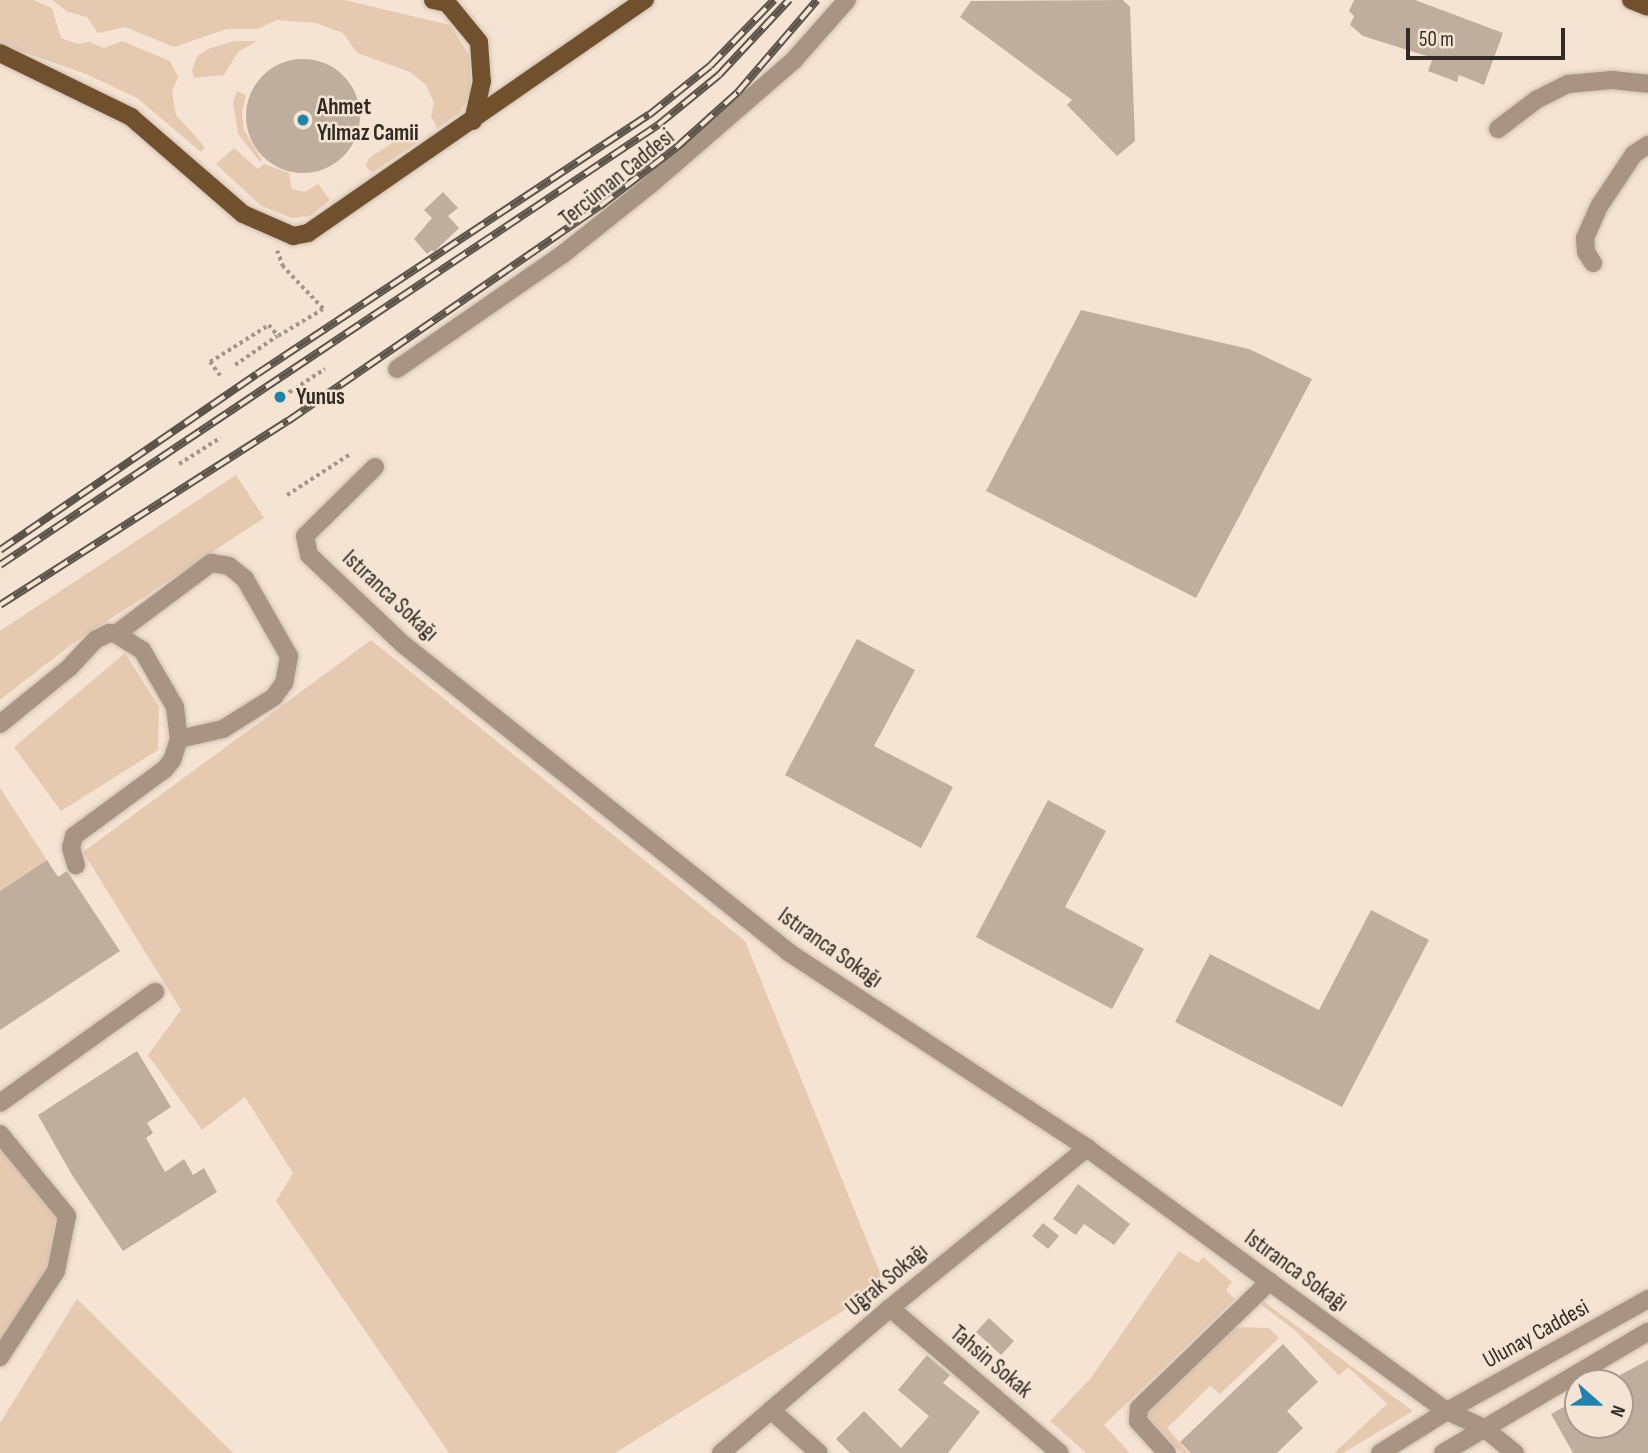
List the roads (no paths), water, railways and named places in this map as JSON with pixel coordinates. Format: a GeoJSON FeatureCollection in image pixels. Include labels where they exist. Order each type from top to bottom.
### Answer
{"type":"FeatureCollection","features":[{"type":"Feature","properties":{"kind":"main road"},"geometry":{"type":"LineString","coordinates":[[433,0],[447,3],[479,42],[482,81],[472,121]]}},
{"type":"Feature","properties":{"kind":"main road"},"geometry":{"type":"LineString","coordinates":[[0,53],[131,117],[243,214],[293,236],[308,233],[645,0]]}},
{"type":"Feature","properties":{"kind":"main road"},"geometry":{"type":"LineString","coordinates":[[1631,0],[1648,6]]}},
{"type":"Feature","properties":{"kind":"street","name":"Tercüman Caddesi"},"geometry":{"type":"LineString","coordinates":[[397,369],[563,254],[651,184],[794,60],[848,0]]}},
{"type":"Feature","properties":{"kind":"street"},"geometry":{"type":"LineString","coordinates":[[1498,129],[1536,100],[1568,84],[1612,80],[1648,84]]}},
{"type":"Feature","properties":{"kind":"street"},"geometry":{"type":"LineString","coordinates":[[1593,263],[1587,252],[1585,238],[1600,205],[1634,154],[1648,145]]}},
{"type":"Feature","properties":{"kind":"street","name":"Istıranca Sokağı"},"geometry":{"type":"LineString","coordinates":[[375,467],[305,537],[309,555],[404,645],[788,952],[1087,1148],[1447,1411]]}},
{"type":"Feature","properties":{"kind":"street"},"geometry":{"type":"LineString","coordinates":[[116,634],[211,563],[229,566],[245,579],[289,656],[284,682],[274,697],[223,729],[179,739]]}},
{"type":"Feature","properties":{"kind":"street"},"geometry":{"type":"LineString","coordinates":[[0,724],[69,668],[95,640],[109,633],[116,634],[142,650],[175,707],[179,739],[165,769],[74,836],[71,848],[76,865]]}},
{"type":"Feature","properties":{"kind":"street"},"geometry":{"type":"LineString","coordinates":[[0,1103],[155,992]]}},
{"type":"Feature","properties":{"kind":"street"},"geometry":{"type":"LineString","coordinates":[[0,1134],[67,1216],[56,1271],[0,1357]]}},
{"type":"Feature","properties":{"kind":"street","name":"Uğrak Sokağı"},"geometry":{"type":"LineString","coordinates":[[721,1453],[890,1308],[1087,1148]]}},
{"type":"Feature","properties":{"kind":"street"},"geometry":{"type":"LineString","coordinates":[[1167,1453],[1138,1421],[1139,1408],[1270,1281]]}},
{"type":"Feature","properties":{"kind":"street","name":"Ulunay Caddesi"},"geometry":{"type":"LineString","coordinates":[[1380,1453],[1447,1411],[1648,1299]]}},
{"type":"Feature","properties":{"kind":"street","name":"Tahsin Sokak"},"geometry":{"type":"LineString","coordinates":[[890,1308],[1060,1453]]}},
{"type":"Feature","properties":{"kind":"street"},"geometry":{"type":"LineString","coordinates":[[1443,1453],[1648,1332]]}},
{"type":"Feature","properties":{"kind":"street"},"geometry":{"type":"LineString","coordinates":[[771,1409],[819,1453]]}},
{"type":"Feature","properties":{"kind":"street"},"geometry":{"type":"LineString","coordinates":[[1447,1411],[1484,1428],[1515,1453]]}},
{"type":"Feature","properties":{"kind":"railway"},"geometry":{"type":"LineString","coordinates":[[0,550],[257,374],[649,115],[710,66],[774,0]]}},
{"type":"Feature","properties":{"kind":"railway"},"geometry":{"type":"LineString","coordinates":[[0,565],[658,125],[719,75],[789,0]]}},
{"type":"Feature","properties":{"kind":"railway"},"geometry":{"type":"LineString","coordinates":[[0,605],[288,421],[600,206],[677,147],[738,92],[817,0]]}},
{"type":"Feature","properties":{"kind":"place","name":"Ahmet Yılmaz Camii"},"geometry":{"type":"Point","coordinates":[303,120]}},
{"type":"Feature","properties":{"kind":"place","name":"Yunus"},"geometry":{"type":"Point","coordinates":[280,397]}}]}
